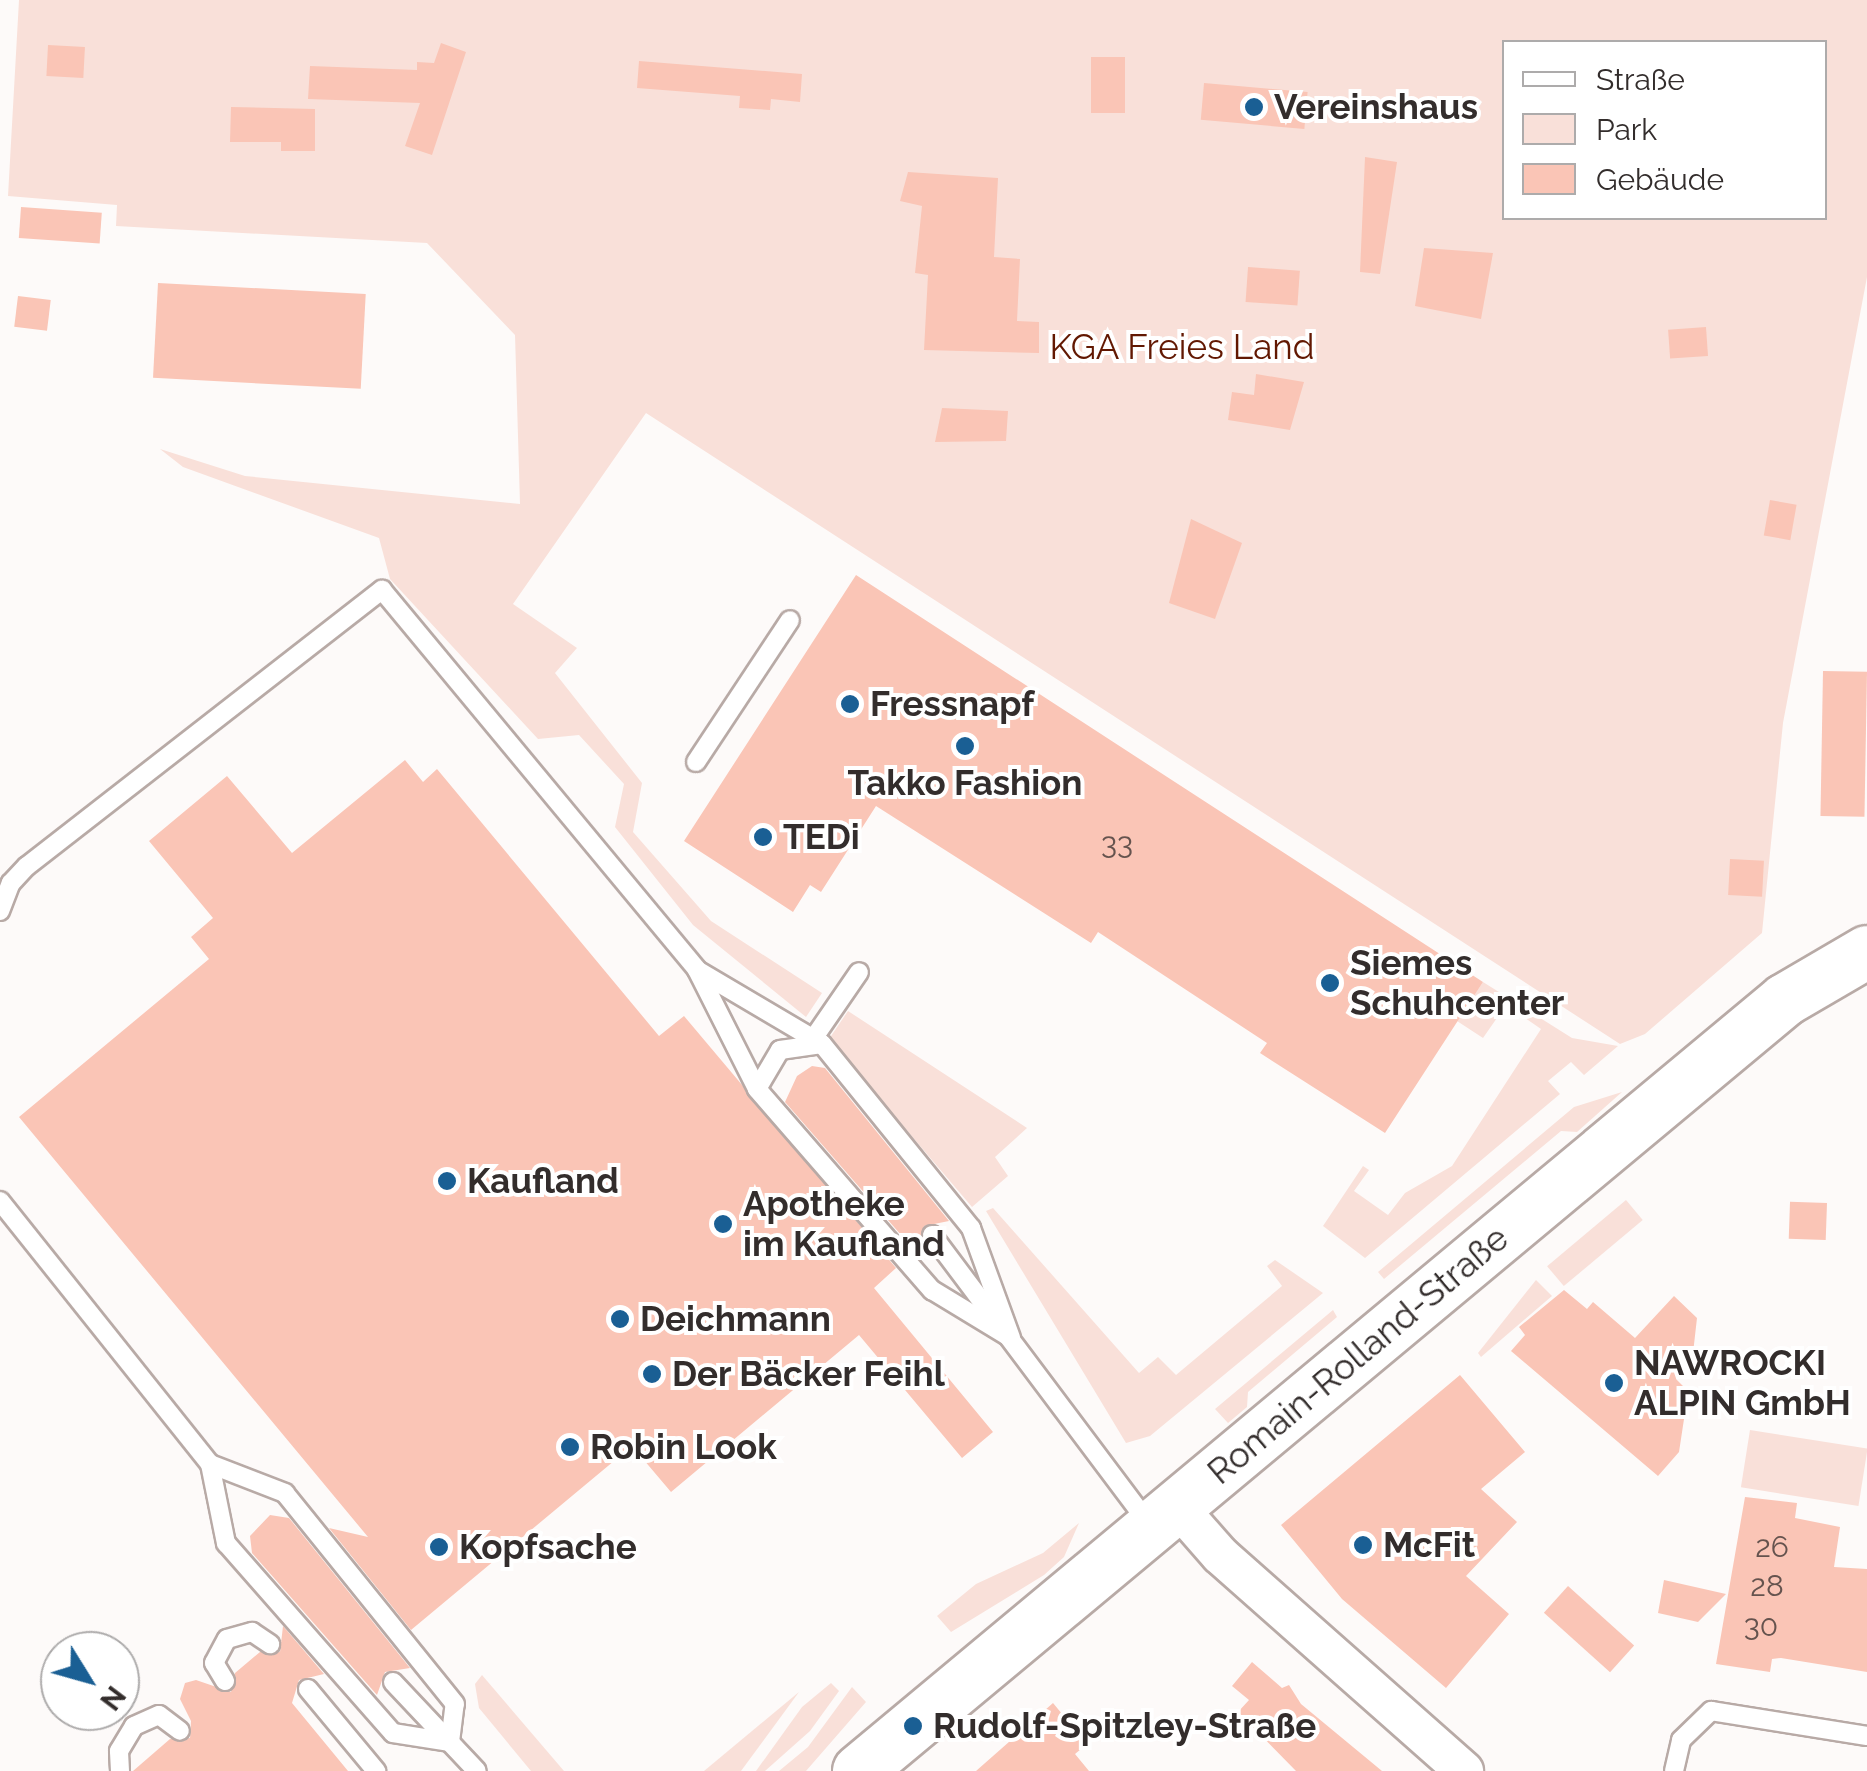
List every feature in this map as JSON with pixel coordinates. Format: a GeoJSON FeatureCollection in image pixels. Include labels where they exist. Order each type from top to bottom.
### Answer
{"type":"FeatureCollection","features":[{"type":"Feature","properties":{"kind":"main road","name":"Romain-Rolland-Straße"},"geometry":{"type":"LineString","coordinates":[[859,1771],[1785,1000],[1867,952]]}},
{"type":"Feature","properties":{"kind":"street"},"geometry":{"type":"LineString","coordinates":[[1164,1517],[1220,1555],[1464,1771]]}},
{"type":"Feature","properties":{"kind":"lane"},"geometry":{"type":"LineString","coordinates":[[0,911],[10,883],[27,866],[382,590],[696,970],[757,1088],[932,1290],[1011,1338]]}},
{"type":"Feature","properties":{"kind":"lane"},"geometry":{"type":"LineString","coordinates":[[696,762],[790,620]]}},
{"type":"Feature","properties":{"kind":"lane"},"geometry":{"type":"LineString","coordinates":[[696,970],[818,1042],[972,1228],[1011,1338]]}},
{"type":"Feature","properties":{"kind":"lane"},"geometry":{"type":"LineString","coordinates":[[757,1088],[780,1050],[818,1042],[858,972]]}},
{"type":"Feature","properties":{"kind":"lane"},"geometry":{"type":"LineString","coordinates":[[0,1201],[210,1464],[226,1543],[369,1712],[393,1733],[450,1742]]}},
{"type":"Feature","properties":{"kind":"lane"},"geometry":{"type":"LineString","coordinates":[[932,1235],[1011,1338],[1164,1517]]}},
{"type":"Feature","properties":{"kind":"lane"},"geometry":{"type":"LineString","coordinates":[[210,1464],[285,1492],[455,1704],[450,1742]]}},
{"type":"Feature","properties":{"kind":"lane"},"geometry":{"type":"LineString","coordinates":[[225,1681],[214,1663],[227,1639],[252,1632],[270,1644]]}},
{"type":"Feature","properties":{"kind":"lane"},"geometry":{"type":"LineString","coordinates":[[393,1682],[478,1771]]}},
{"type":"Feature","properties":{"kind":"lane"},"geometry":{"type":"LineString","coordinates":[[308,1688],[376,1771]]}},
{"type":"Feature","properties":{"kind":"lane"},"geometry":{"type":"LineString","coordinates":[[1674,1771],[1681,1740],[1711,1711],[1867,1736]]}},
{"type":"Feature","properties":{"kind":"lane"},"geometry":{"type":"LineString","coordinates":[[120,1771],[118,1751],[134,1726],[159,1715],[180,1731]]}},
{"type":"Feature","properties":{"kind":"green space","name":"KGA Freies Land"},"geometry":{"type":"Polygon","coordinates":[[[19,0],[1867,0],[1867,277],[1783,723],[1762,933],[1645,1034],[1620,1044],[646,413],[513,604],[577,648],[555,673],[642,783],[633,832],[711,921],[822,993],[806,1017],[693,925],[615,827],[624,784],[579,735],[538,739],[390,579],[379,538],[183,467],[160,449],[245,476],[520,504],[515,335],[427,243],[116,226],[117,205],[8,196],[19,0]]]}},
{"type":"Feature","properties":{"kind":"green space"},"geometry":{"type":"Polygon","coordinates":[[[1483,982],[1572,1038],[1618,1046],[1584,1075],[1571,1062],[1548,1081],[1560,1094],[1365,1258],[1323,1226],[1363,1166],[1369,1170],[1354,1191],[1388,1215],[1405,1193],[1452,1166],[1541,1029],[1506,1005],[1483,1038],[1457,1021],[1483,982]]]}},
{"type":"Feature","properties":{"kind":"green space"},"geometry":{"type":"Polygon","coordinates":[[[848,1011],[1027,1128],[995,1157],[1008,1176],[972,1207],[829,1039],[848,1011]]]}},
{"type":"Feature","properties":{"kind":"green space"},"geometry":{"type":"Polygon","coordinates":[[[1622,1092],[1577,1132],[1561,1131],[1384,1279],[1378,1272],[1574,1107],[1622,1092]]]}},
{"type":"Feature","properties":{"kind":"green space"},"geometry":{"type":"Polygon","coordinates":[[[1626,1200],[1643,1220],[1564,1286],[1547,1266],[1626,1200]]]}},
{"type":"Feature","properties":{"kind":"green space"},"geometry":{"type":"Polygon","coordinates":[[[993,1208],[1139,1373],[1158,1357],[1176,1375],[1282,1286],[1267,1266],[1275,1260],[1323,1293],[1150,1436],[1126,1443],[986,1211],[993,1208]]]}},
{"type":"Feature","properties":{"kind":"green space"},"geometry":{"type":"Polygon","coordinates":[[[1536,1280],[1552,1296],[1481,1357],[1478,1353],[1536,1280]]]}},
{"type":"Feature","properties":{"kind":"green space"},"geometry":{"type":"Polygon","coordinates":[[[1333,1310],[1337,1317],[1248,1392],[1247,1407],[1228,1423],[1215,1409],[1333,1310]]]}},
{"type":"Feature","properties":{"kind":"green space"},"geometry":{"type":"Polygon","coordinates":[[[1750,1430],[1867,1449],[1858,1506],[1741,1487],[1750,1430]]]}},
{"type":"Feature","properties":{"kind":"green space"},"geometry":{"type":"Polygon","coordinates":[[[1079,1523],[1064,1557],[1044,1575],[951,1632],[937,1616],[976,1584],[1043,1553],[1079,1523]]]}},
{"type":"Feature","properties":{"kind":"green space"},"geometry":{"type":"Polygon","coordinates":[[[482,1675],[564,1771],[531,1771],[479,1708],[475,1684],[482,1675]]]}},
{"type":"Feature","properties":{"kind":"green space"},"geometry":{"type":"Polygon","coordinates":[[[831,1683],[839,1691],[810,1731],[765,1771],[756,1771],[802,1707],[831,1683]]]}},
{"type":"Feature","properties":{"kind":"green space"},"geometry":{"type":"Polygon","coordinates":[[[852,1687],[866,1702],[806,1771],[779,1771],[808,1747],[852,1687]]]}},
{"type":"Feature","properties":{"kind":"green space"},"geometry":{"type":"Polygon","coordinates":[[[799,1692],[741,1771],[704,1771],[716,1761],[799,1692]]]}},
{"type":"Feature","properties":{"kind":"building"},"geometry":{"type":"Polygon","coordinates":[[[441,43],[466,52],[432,155],[405,146],[420,103],[308,99],[310,66],[417,70],[417,62],[434,63],[441,43]]]}},
{"type":"Feature","properties":{"kind":"building"},"geometry":{"type":"Polygon","coordinates":[[[48,45],[85,47],[83,78],[46,76],[48,45]]]}},
{"type":"Feature","properties":{"kind":"building"},"geometry":{"type":"Polygon","coordinates":[[[1091,57],[1125,57],[1125,113],[1091,113],[1091,57]]]}},
{"type":"Feature","properties":{"kind":"building"},"geometry":{"type":"Polygon","coordinates":[[[639,61],[802,74],[800,102],[771,99],[770,110],[739,108],[740,96],[637,88],[639,61]]]}},
{"type":"Feature","properties":{"kind":"building","name":"Vereinshaus"},"geometry":{"type":"Polygon","coordinates":[[[1204,83],[1308,92],[1304,129],[1201,120],[1204,83]]]}},
{"type":"Feature","properties":{"kind":"building"},"geometry":{"type":"Polygon","coordinates":[[[231,107],[315,109],[315,151],[281,151],[281,142],[230,142],[231,107]]]}},
{"type":"Feature","properties":{"kind":"building"},"geometry":{"type":"Polygon","coordinates":[[[1365,157],[1397,162],[1380,274],[1360,272],[1365,157]]]}},
{"type":"Feature","properties":{"kind":"building"},"geometry":{"type":"Polygon","coordinates":[[[908,172],[998,178],[994,257],[1020,259],[1017,321],[1039,322],[1039,353],[924,350],[928,275],[915,273],[922,206],[900,201],[908,172]]]}},
{"type":"Feature","properties":{"kind":"building"},"geometry":{"type":"Polygon","coordinates":[[[21,207],[102,213],[100,244],[19,238],[21,207]]]}},
{"type":"Feature","properties":{"kind":"building"},"geometry":{"type":"Polygon","coordinates":[[[1424,248],[1493,253],[1481,319],[1415,306],[1424,248]]]}},
{"type":"Feature","properties":{"kind":"building"},"geometry":{"type":"Polygon","coordinates":[[[1248,267],[1300,271],[1297,306],[1246,302],[1248,267]]]}},
{"type":"Feature","properties":{"kind":"building"},"geometry":{"type":"Polygon","coordinates":[[[158,283],[366,294],[361,389],[153,378],[158,283]]]}},
{"type":"Feature","properties":{"kind":"building"},"geometry":{"type":"Polygon","coordinates":[[[18,296],[51,300],[47,331],[14,327],[18,296]]]}},
{"type":"Feature","properties":{"kind":"building"},"geometry":{"type":"Polygon","coordinates":[[[1706,327],[1708,356],[1670,359],[1668,330],[1706,327]]]}},
{"type":"Feature","properties":{"kind":"building"},"geometry":{"type":"Polygon","coordinates":[[[1256,374],[1304,382],[1290,430],[1228,420],[1232,392],[1254,395],[1256,374]]]}},
{"type":"Feature","properties":{"kind":"building"},"geometry":{"type":"Polygon","coordinates":[[[942,408],[1008,411],[1006,441],[935,442],[942,408]]]}},
{"type":"Feature","properties":{"kind":"building"},"geometry":{"type":"Polygon","coordinates":[[[1770,500],[1797,505],[1790,540],[1764,535],[1770,500]]]}},
{"type":"Feature","properties":{"kind":"building"},"geometry":{"type":"Polygon","coordinates":[[[1191,519],[1242,543],[1215,619],[1169,603],[1191,519]]]}},
{"type":"Feature","properties":{"kind":"building"},"geometry":{"type":"Polygon","coordinates":[[[856,575],[1483,982],[1385,1133],[1260,1053],[1267,1043],[1098,932],[1091,943],[876,806],[821,892],[810,885],[793,912],[684,841],[856,575]]]}},
{"type":"Feature","properties":{"kind":"building"},"geometry":{"type":"Polygon","coordinates":[[[1823,671],[1867,672],[1864,817],[1820,816],[1823,671]]]}},
{"type":"Feature","properties":{"kind":"building","name":"Kaufland"},"geometry":{"type":"Polygon","coordinates":[[[405,760],[423,782],[437,769],[659,1036],[684,1016],[896,1268],[874,1288],[993,1432],[962,1458],[859,1335],[671,1492],[632,1446],[411,1630],[329,1528],[368,1537],[19,1117],[209,959],[191,937],[213,918],[149,841],[227,776],[292,853],[405,760]]]}},
{"type":"Feature","properties":{"kind":"building"},"geometry":{"type":"Polygon","coordinates":[[[1730,859],[1764,861],[1762,897],[1728,895],[1730,859]]]}},
{"type":"Feature","properties":{"kind":"building"},"geometry":{"type":"Polygon","coordinates":[[[812,1066],[825,1068],[949,1221],[924,1226],[923,1244],[915,1251],[785,1102],[797,1076],[812,1066]]]}},
{"type":"Feature","properties":{"kind":"building"},"geometry":{"type":"Polygon","coordinates":[[[1790,1202],[1827,1203],[1826,1240],[1789,1239],[1790,1202]]]}},
{"type":"Feature","properties":{"kind":"building","name":"NAWROCKI ALPIN GmbH"},"geometry":{"type":"Polygon","coordinates":[[[1564,1290],[1587,1309],[1593,1302],[1635,1338],[1674,1296],[1697,1318],[1692,1362],[1676,1379],[1685,1388],[1677,1397],[1686,1406],[1679,1452],[1658,1476],[1511,1351],[1525,1335],[1519,1327],[1564,1290]]]}},
{"type":"Feature","properties":{"kind":"building","name":"McFit"},"geometry":{"type":"Polygon","coordinates":[[[1460,1375],[1525,1452],[1481,1489],[1517,1522],[1466,1576],[1509,1614],[1446,1688],[1342,1599],[1281,1525],[1460,1375]]]}},
{"type":"Feature","properties":{"kind":"building"},"geometry":{"type":"Polygon","coordinates":[[[1745,1497],[1797,1503],[1795,1518],[1840,1527],[1834,1567],[1867,1569],[1867,1672],[1781,1658],[1772,1659],[1770,1672],[1716,1664],[1745,1497]]]}},
{"type":"Feature","properties":{"kind":"building"},"geometry":{"type":"Polygon","coordinates":[[[270,1515],[289,1518],[410,1668],[385,1672],[377,1695],[252,1553],[250,1536],[270,1515]]]}},
{"type":"Feature","properties":{"kind":"building"},"geometry":{"type":"Polygon","coordinates":[[[1664,1580],[1726,1594],[1698,1622],[1658,1613],[1664,1580]]]}},
{"type":"Feature","properties":{"kind":"building"},"geometry":{"type":"Polygon","coordinates":[[[1568,1586],[1634,1646],[1610,1672],[1544,1613],[1568,1586]]]}},
{"type":"Feature","properties":{"kind":"building"},"geometry":{"type":"Polygon","coordinates":[[[283,1626],[324,1674],[299,1680],[292,1703],[348,1771],[133,1771],[170,1739],[190,1738],[191,1721],[180,1699],[185,1683],[196,1680],[231,1692],[235,1673],[260,1652],[280,1652],[283,1626]]]}},
{"type":"Feature","properties":{"kind":"building"},"geometry":{"type":"Polygon","coordinates":[[[1252,1662],[1282,1688],[1289,1685],[1301,1704],[1382,1771],[1296,1771],[1238,1712],[1249,1700],[1232,1686],[1252,1662]]]}},
{"type":"Feature","properties":{"kind":"building"},"geometry":{"type":"Polygon","coordinates":[[[1053,1703],[1087,1744],[1075,1754],[1089,1771],[976,1771],[1053,1703]]]}},
{"type":"Feature","properties":{"kind":"place","name":"Vereinshaus"},"geometry":{"type":"Point","coordinates":[1254,107]}},
{"type":"Feature","properties":{"kind":"place","name":"Fressnapf"},"geometry":{"type":"Point","coordinates":[850,704]}},
{"type":"Feature","properties":{"kind":"place","name":"Takko Fashion"},"geometry":{"type":"Point","coordinates":[965,746]}},
{"type":"Feature","properties":{"kind":"place","name":"TEDi"},"geometry":{"type":"Point","coordinates":[763,837]}},
{"type":"Feature","properties":{"kind":"place","name":"Siemes Schuhcenter"},"geometry":{"type":"Point","coordinates":[1330,983]}},
{"type":"Feature","properties":{"kind":"place","name":"Kaufland"},"geometry":{"type":"Point","coordinates":[447,1181]}},
{"type":"Feature","properties":{"kind":"place","name":"Apotheke im Kaufland"},"geometry":{"type":"Point","coordinates":[723,1224]}},
{"type":"Feature","properties":{"kind":"place","name":"Deichmann"},"geometry":{"type":"Point","coordinates":[620,1319]}},
{"type":"Feature","properties":{"kind":"place","name":"Der Bäcker Feihl"},"geometry":{"type":"Point","coordinates":[652,1374]}},
{"type":"Feature","properties":{"kind":"place","name":"NAWROCKI ALPIN GmbH"},"geometry":{"type":"Point","coordinates":[1614,1383]}},
{"type":"Feature","properties":{"kind":"place","name":"Robin Look"},"geometry":{"type":"Point","coordinates":[570,1447]}},
{"type":"Feature","properties":{"kind":"place","name":"McFit"},"geometry":{"type":"Point","coordinates":[1363,1545]}},
{"type":"Feature","properties":{"kind":"place","name":"Kopfsache"},"geometry":{"type":"Point","coordinates":[439,1547]}},
{"type":"Feature","properties":{"kind":"place","name":"Rudolf-Spitzley-Straße"},"geometry":{"type":"Point","coordinates":[913,1726]}}]}
